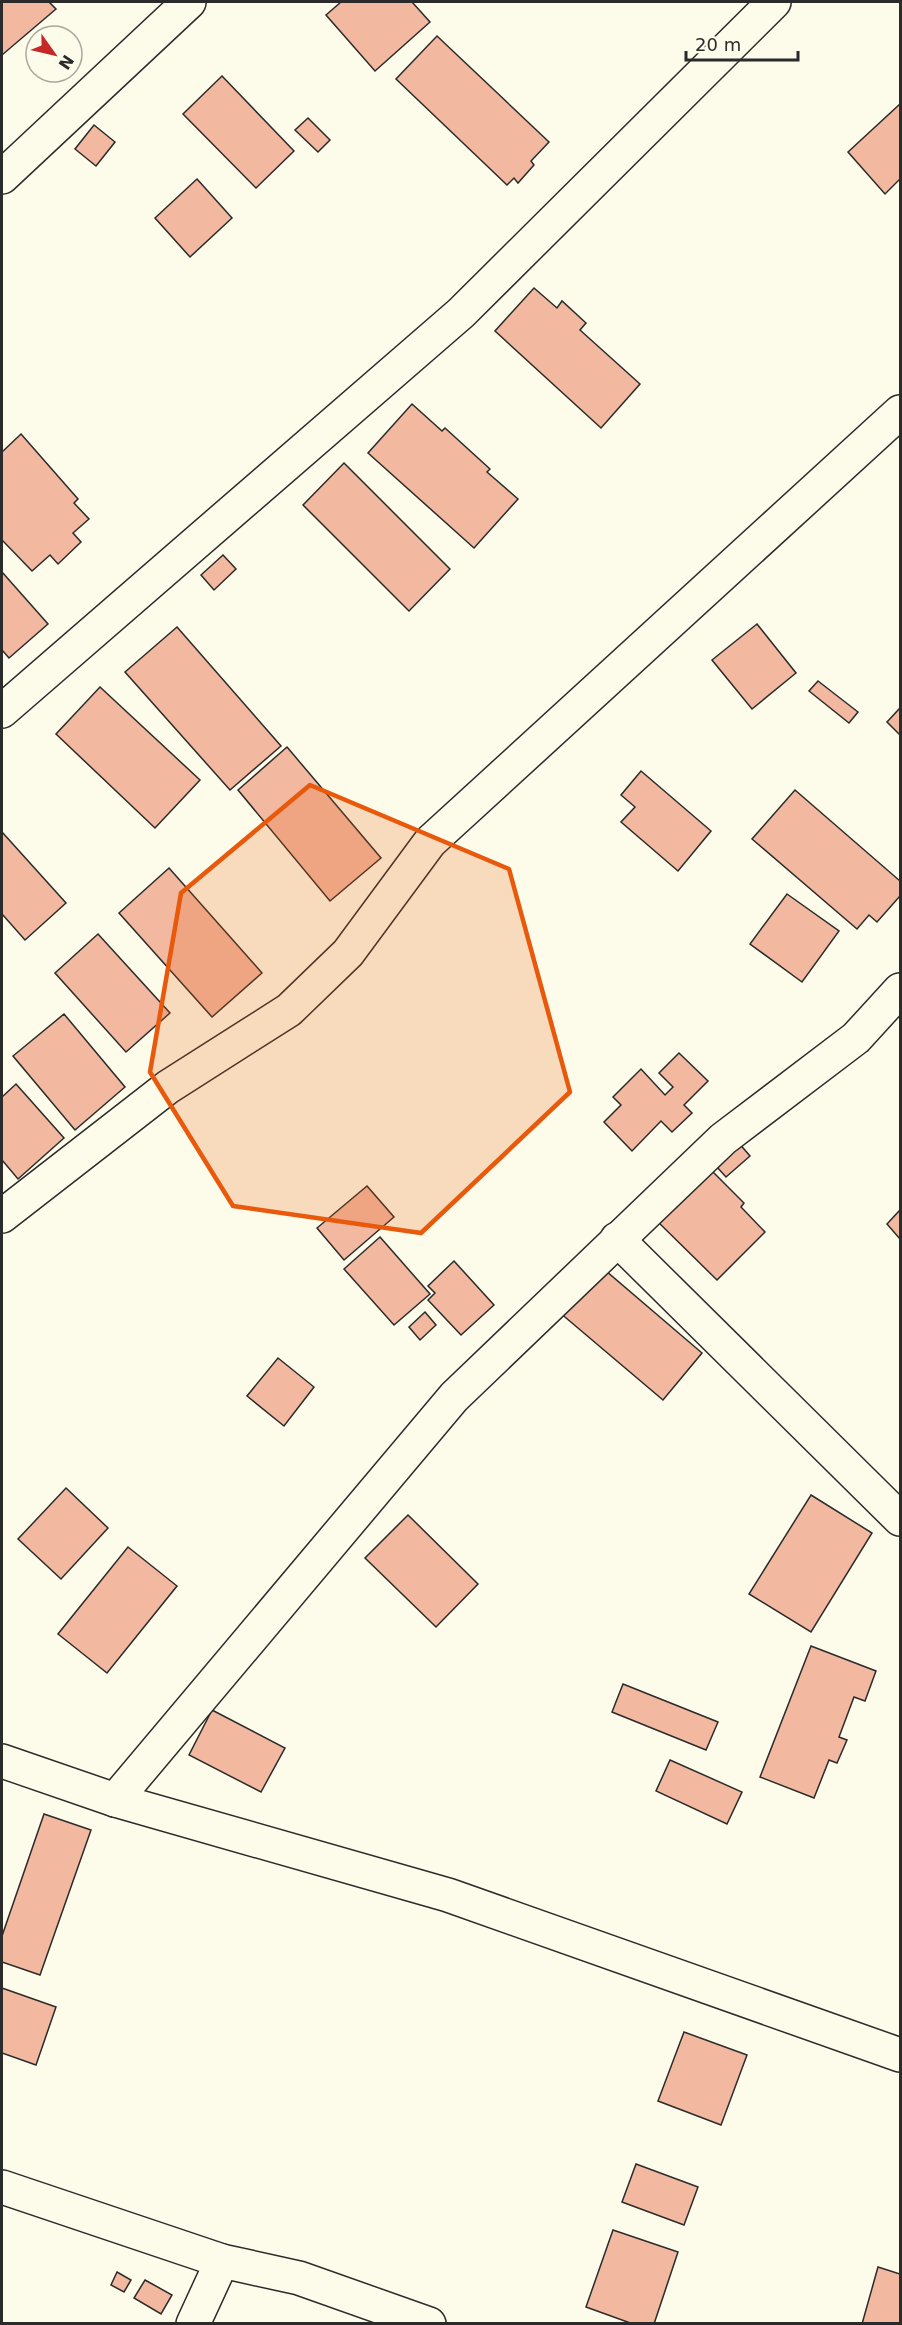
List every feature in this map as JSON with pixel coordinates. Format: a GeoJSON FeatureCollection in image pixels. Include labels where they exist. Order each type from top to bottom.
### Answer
{"type":"FeatureCollection","features":[{"type":"Feature","properties":{"kind":"street"},"geometry":{"type":"LineString","coordinates":[[2,177],[189,2]]}},
{"type":"Feature","properties":{"kind":"street"},"geometry":{"type":"LineString","coordinates":[[2,711],[461,313],[774,2]]}},
{"type":"Feature","properties":{"kind":"street"},"geometry":{"type":"LineString","coordinates":[[2,1216],[168,1087],[289,1010],[348,953],[430,842],[900,412]]}},
{"type":"Feature","properties":{"kind":"street"},"geometry":{"type":"LineString","coordinates":[[115,1800],[454,1397],[723,1139],[856,1038],[900,990]]}},
{"type":"Feature","properties":{"kind":"street"},"geometry":{"type":"LineString","coordinates":[[617,1239],[900,1519]]}},
{"type":"Feature","properties":{"kind":"street"},"geometry":{"type":"LineString","coordinates":[[2,1761],[115,1800],[448,1895],[897,2048]]}},
{"type":"Feature","properties":{"kind":"street"},"geometry":{"type":"LineString","coordinates":[[2,2187],[222,2261],[299,2278],[429,2324]]}},
{"type":"Feature","properties":{"kind":"street"},"geometry":{"type":"LineString","coordinates":[[193,2324],[222,2261]]}},
{"type":"Feature","properties":{"kind":"highlighted area"},"geometry":{"type":"Polygon","coordinates":[[[310,785],[509,869],[570,1092],[421,1233],[233,1206],[150,1072],[181,893],[310,785]]]}},
{"type":"Feature","properties":{"kind":"building"},"geometry":{"type":"Polygon","coordinates":[[[2,2],[49,2],[56,9],[38,24],[24,24],[24,36],[2,55],[2,2]]]}},
{"type":"Feature","properties":{"kind":"building"},"geometry":{"type":"Polygon","coordinates":[[[341,2],[412,2],[430,22],[375,71],[326,15],[341,2]]]}},
{"type":"Feature","properties":{"kind":"building"},"geometry":{"type":"Polygon","coordinates":[[[437,36],[549,142],[531,161],[534,165],[518,183],[514,178],[507,185],[396,79],[437,36]]]}},
{"type":"Feature","properties":{"kind":"building"},"geometry":{"type":"Polygon","coordinates":[[[222,76],[294,151],[256,188],[183,114],[222,76]]]}},
{"type":"Feature","properties":{"kind":"building"},"geometry":{"type":"Polygon","coordinates":[[[900,104],[900,179],[885,194],[848,152],[900,104]]]}},
{"type":"Feature","properties":{"kind":"building"},"geometry":{"type":"Polygon","coordinates":[[[308,118],[330,140],[318,152],[295,130],[308,118]]]}},
{"type":"Feature","properties":{"kind":"building"},"geometry":{"type":"Polygon","coordinates":[[[94,125],[115,142],[96,166],[75,149],[94,125]]]}},
{"type":"Feature","properties":{"kind":"building"},"geometry":{"type":"Polygon","coordinates":[[[197,179],[232,218],[190,257],[155,218],[197,179]]]}},
{"type":"Feature","properties":{"kind":"building"},"geometry":{"type":"Polygon","coordinates":[[[534,288],[557,308],[562,301],[586,323],[580,330],[640,384],[601,428],[495,331],[534,288]]]}},
{"type":"Feature","properties":{"kind":"building"},"geometry":{"type":"Polygon","coordinates":[[[412,404],[442,431],[445,428],[490,469],[487,472],[518,499],[474,548],[368,453],[412,404]]]}},
{"type":"Feature","properties":{"kind":"building"},"geometry":{"type":"Polygon","coordinates":[[[21,434],[78,499],[74,503],[89,519],[73,533],[81,542],[58,564],[50,555],[32,571],[2,540],[2,452],[21,434]]]}},
{"type":"Feature","properties":{"kind":"building"},"geometry":{"type":"Polygon","coordinates":[[[344,463],[450,569],[409,611],[303,505],[344,463]]]}},
{"type":"Feature","properties":{"kind":"building"},"geometry":{"type":"Polygon","coordinates":[[[223,555],[236,569],[214,590],[201,575],[223,555]]]}},
{"type":"Feature","properties":{"kind":"building"},"geometry":{"type":"Polygon","coordinates":[[[2,572],[48,624],[9,658],[2,650],[2,572]]]}},
{"type":"Feature","properties":{"kind":"building"},"geometry":{"type":"Polygon","coordinates":[[[757,624],[796,673],[752,709],[712,660],[757,624]]]}},
{"type":"Feature","properties":{"kind":"building"},"geometry":{"type":"Polygon","coordinates":[[[177,627],[281,746],[230,790],[125,672],[177,627]]]}},
{"type":"Feature","properties":{"kind":"building"},"geometry":{"type":"Polygon","coordinates":[[[818,681],[858,712],[849,723],[809,691],[818,681]]]}},
{"type":"Feature","properties":{"kind":"building"},"geometry":{"type":"Polygon","coordinates":[[[100,687],[200,780],[155,828],[56,734],[100,687]]]}},
{"type":"Feature","properties":{"kind":"building"},"geometry":{"type":"Polygon","coordinates":[[[900,708],[900,735],[887,722],[900,708]]]}},
{"type":"Feature","properties":{"kind":"building"},"geometry":{"type":"Polygon","coordinates":[[[287,747],[381,858],[330,901],[238,790],[287,747]]]}},
{"type":"Feature","properties":{"kind":"building"},"geometry":{"type":"Polygon","coordinates":[[[641,771],[711,831],[678,871],[621,822],[635,807],[621,795],[641,771]]]}},
{"type":"Feature","properties":{"kind":"building"},"geometry":{"type":"Polygon","coordinates":[[[795,790],[900,881],[900,896],[877,922],[869,915],[857,929],[752,839],[795,790]]]}},
{"type":"Feature","properties":{"kind":"building"},"geometry":{"type":"Polygon","coordinates":[[[2,832],[66,903],[25,940],[2,914],[2,832]]]}},
{"type":"Feature","properties":{"kind":"building"},"geometry":{"type":"Polygon","coordinates":[[[169,868],[262,973],[212,1017],[119,913],[169,868]]]}},
{"type":"Feature","properties":{"kind":"building"},"geometry":{"type":"Polygon","coordinates":[[[787,894],[839,931],[802,982],[750,944],[787,894]]]}},
{"type":"Feature","properties":{"kind":"building"},"geometry":{"type":"Polygon","coordinates":[[[98,934],[170,1013],[126,1052],[55,973],[98,934]]]}},
{"type":"Feature","properties":{"kind":"building"},"geometry":{"type":"Polygon","coordinates":[[[64,1014],[125,1087],[75,1130],[13,1056],[64,1014]]]}},
{"type":"Feature","properties":{"kind":"building"},"geometry":{"type":"Polygon","coordinates":[[[679,1053],[708,1081],[684,1105],[692,1113],[672,1132],[661,1121],[632,1151],[604,1122],[621,1105],[613,1097],[641,1069],[665,1095],[673,1087],[659,1073],[679,1053]]]}},
{"type":"Feature","properties":{"kind":"building"},"geometry":{"type":"Polygon","coordinates":[[[16,1084],[64,1138],[18,1179],[2,1160],[2,1097],[16,1084]]]}},
{"type":"Feature","properties":{"kind":"building"},"geometry":{"type":"Polygon","coordinates":[[[731,1134],[750,1156],[726,1177],[706,1155],[731,1134]]]}},
{"type":"Feature","properties":{"kind":"building"},"geometry":{"type":"Polygon","coordinates":[[[700,1159],[744,1203],[741,1207],[765,1232],[717,1280],[656,1220],[700,1159]]]}},
{"type":"Feature","properties":{"kind":"building"},"geometry":{"type":"Polygon","coordinates":[[[367,1186],[394,1217],[344,1260],[317,1228],[367,1186]]]}},
{"type":"Feature","properties":{"kind":"building"},"geometry":{"type":"Polygon","coordinates":[[[900,1210],[900,1239],[887,1224],[900,1210]]]}},
{"type":"Feature","properties":{"kind":"building"},"geometry":{"type":"Polygon","coordinates":[[[380,1237],[430,1294],[394,1325],[344,1269],[380,1237]]]}},
{"type":"Feature","properties":{"kind":"building"},"geometry":{"type":"Polygon","coordinates":[[[454,1261],[494,1305],[461,1335],[428,1300],[435,1293],[428,1286],[454,1261]]]}},
{"type":"Feature","properties":{"kind":"building"},"geometry":{"type":"Polygon","coordinates":[[[599,1265],[702,1353],[663,1400],[559,1312],[599,1265]]]}},
{"type":"Feature","properties":{"kind":"building"},"geometry":{"type":"Polygon","coordinates":[[[425,1312],[436,1325],[420,1340],[409,1327],[425,1312]]]}},
{"type":"Feature","properties":{"kind":"building"},"geometry":{"type":"Polygon","coordinates":[[[278,1358],[314,1387],[284,1426],[247,1396],[278,1358]]]}},
{"type":"Feature","properties":{"kind":"building"},"geometry":{"type":"Polygon","coordinates":[[[66,1488],[108,1528],[61,1579],[18,1539],[66,1488]]]}},
{"type":"Feature","properties":{"kind":"building"},"geometry":{"type":"Polygon","coordinates":[[[811,1495],[872,1533],[811,1632],[749,1594],[811,1495]]]}},
{"type":"Feature","properties":{"kind":"building"},"geometry":{"type":"Polygon","coordinates":[[[408,1515],[478,1584],[436,1627],[365,1558],[408,1515]]]}},
{"type":"Feature","properties":{"kind":"building"},"geometry":{"type":"Polygon","coordinates":[[[128,1547],[177,1586],[107,1673],[58,1634],[128,1547]]]}},
{"type":"Feature","properties":{"kind":"building"},"geometry":{"type":"Polygon","coordinates":[[[811,1646],[876,1671],[865,1701],[854,1697],[839,1737],[847,1740],[837,1763],[829,1760],[814,1798],[760,1777],[811,1646]]]}},
{"type":"Feature","properties":{"kind":"building"},"geometry":{"type":"Polygon","coordinates":[[[623,1684],[718,1722],[706,1750],[612,1712],[623,1684]]]}},
{"type":"Feature","properties":{"kind":"building"},"geometry":{"type":"Polygon","coordinates":[[[212,1710],[285,1748],[261,1792],[189,1755],[212,1710]]]}},
{"type":"Feature","properties":{"kind":"building"},"geometry":{"type":"Polygon","coordinates":[[[670,1760],[742,1792],[727,1824],[656,1791],[670,1760]]]}},
{"type":"Feature","properties":{"kind":"building"},"geometry":{"type":"Polygon","coordinates":[[[44,1814],[91,1830],[40,1975],[2,1962],[2,1936],[44,1814]]]}},
{"type":"Feature","properties":{"kind":"building"},"geometry":{"type":"Polygon","coordinates":[[[2,1988],[56,2007],[36,2065],[2,2053],[2,1988]]]}},
{"type":"Feature","properties":{"kind":"building"},"geometry":{"type":"Polygon","coordinates":[[[684,2032],[747,2055],[721,2125],[658,2101],[684,2032]]]}},
{"type":"Feature","properties":{"kind":"building"},"geometry":{"type":"Polygon","coordinates":[[[636,2164],[698,2187],[684,2225],[622,2202],[636,2164]]]}},
{"type":"Feature","properties":{"kind":"building"},"geometry":{"type":"Polygon","coordinates":[[[613,2230],[678,2252],[654,2324],[633,2324],[586,2307],[613,2230]]]}},
{"type":"Feature","properties":{"kind":"building"},"geometry":{"type":"Polygon","coordinates":[[[878,2267],[900,2274],[900,2324],[862,2324],[878,2267]]]}},
{"type":"Feature","properties":{"kind":"building"},"geometry":{"type":"Polygon","coordinates":[[[117,2272],[131,2280],[124,2292],[111,2285],[117,2272]]]}},
{"type":"Feature","properties":{"kind":"building"},"geometry":{"type":"Polygon","coordinates":[[[145,2280],[172,2295],[161,2314],[134,2298],[145,2280]]]}}]}
